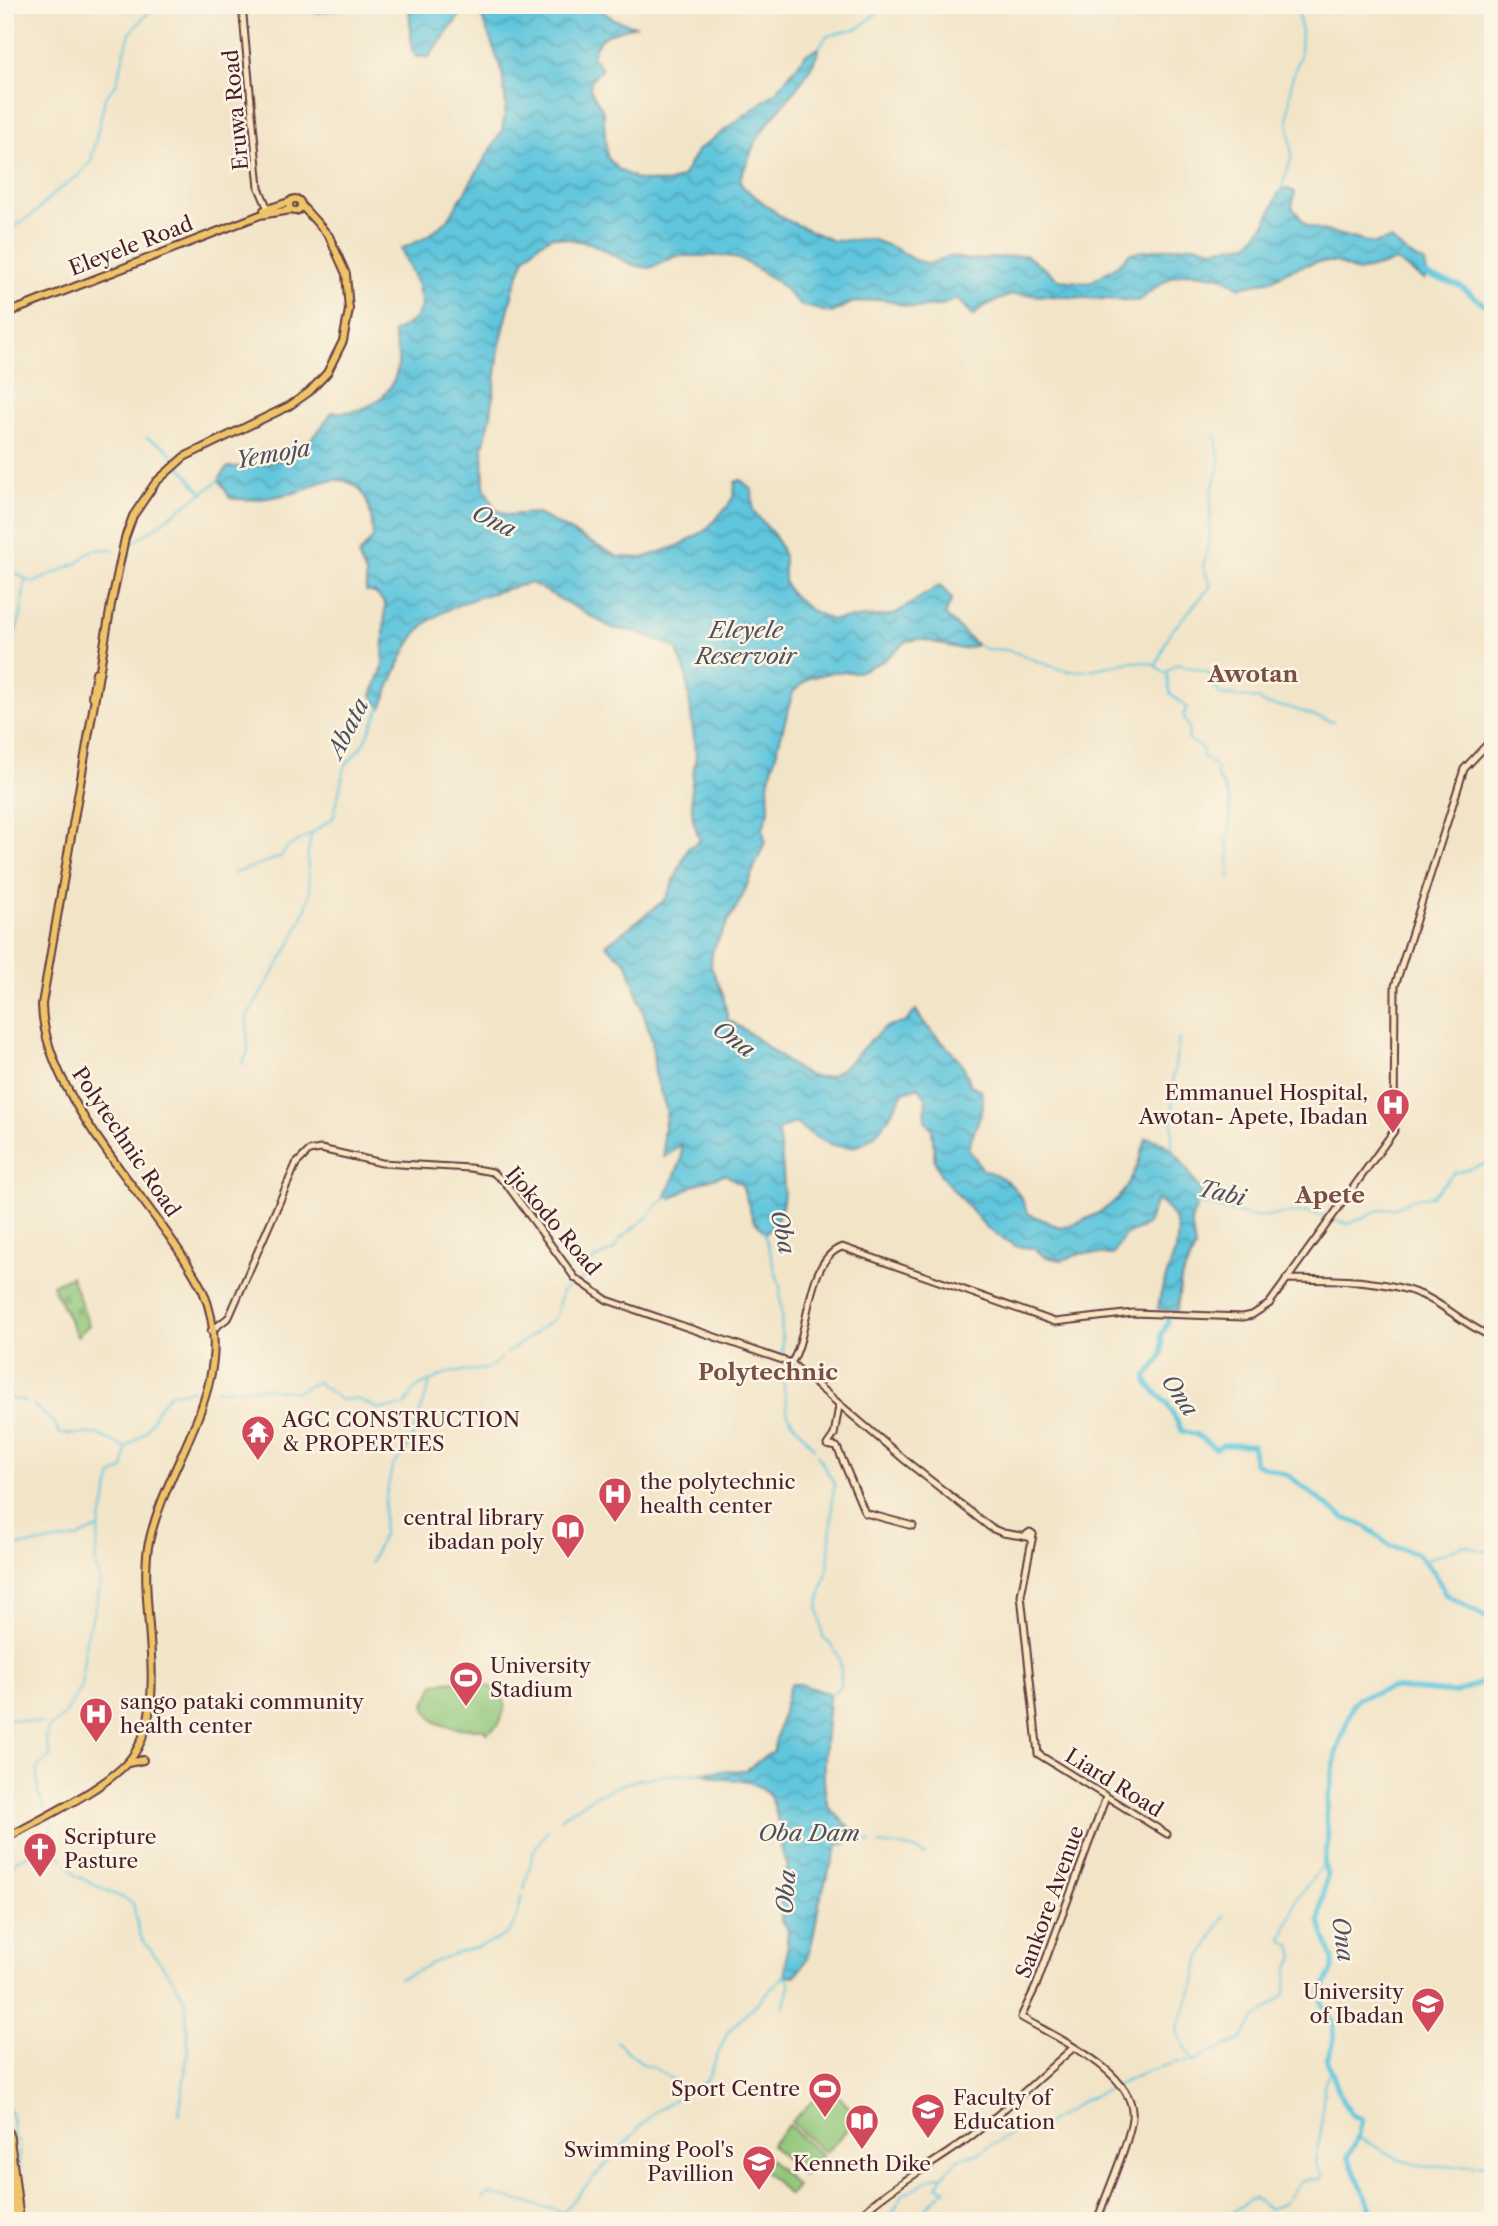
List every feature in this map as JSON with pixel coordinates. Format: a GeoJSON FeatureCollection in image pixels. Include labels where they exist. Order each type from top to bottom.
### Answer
{"type":"FeatureCollection","features":[{"type":"Feature","properties":{"kind":"main road","name":"Eruwa Road"},"geometry":{"type":"LineString","coordinates":[[242,5],[259,188],[269,211]]}},
{"type":"Feature","properties":{"kind":"main road","name":"Eleyele Road"},"geometry":{"type":"LineString","coordinates":[[5,312],[233,224],[269,211],[295,207]]}},
{"type":"Feature","properties":{"kind":"main road","name":"Polytechnic Road"},"geometry":{"type":"LineString","coordinates":[[5,1838],[130,1757],[141,1745],[150,1711],[142,1576],[145,1544],[206,1387],[214,1328],[191,1279],[51,1065],[39,1013],[108,604],[130,515],[152,480],[176,458],[303,393],[324,371],[340,340],[346,299],[340,265],[326,238],[295,207]]}},
{"type":"Feature","properties":{"kind":"main road"},"geometry":{"type":"LineString","coordinates":[[913,1526],[865,1513],[837,1447],[827,1445],[834,1435],[839,1406],[791,1363],[821,1272],[829,1256],[842,1247],[1055,1322],[1117,1314],[1252,1315],[1269,1304],[1395,1130],[1395,986],[1464,768],[1493,738]]}},
{"type":"Feature","properties":{"kind":"main road","name":"Ijokodo Road"},"geometry":{"type":"LineString","coordinates":[[214,1328],[233,1310],[296,1164],[315,1149],[382,1163],[470,1168],[492,1172],[505,1182],[581,1284],[607,1300],[791,1363]]}},
{"type":"Feature","properties":{"kind":"main road"},"geometry":{"type":"LineString","coordinates":[[1286,1279],[1402,1289],[1443,1305],[1493,1337]]}},
{"type":"Feature","properties":{"kind":"main road","name":"Liard Road"},"geometry":{"type":"LineString","coordinates":[[839,1406],[991,1528],[1003,1533],[1029,1536],[1030,1545],[1021,1595],[1038,1751],[1044,1758],[1167,1834]]}},
{"type":"Feature","properties":{"kind":"main road","name":"Polytechnic Road"},"geometry":{"type":"LineString","coordinates":[[130,1757],[145,1722],[147,1657]]}},
{"type":"Feature","properties":{"kind":"main road"},"geometry":{"type":"LineString","coordinates":[[130,1757],[143,1759],[141,1745]]}},
{"type":"Feature","properties":{"kind":"main road","name":"Sankore Avenue"},"geometry":{"type":"LineString","coordinates":[[1072,2049],[1021,2017],[1036,1986],[1106,1797]]}},
{"type":"Feature","properties":{"kind":"main road"},"geometry":{"type":"LineString","coordinates":[[854,2221],[895,2185],[978,2130],[1072,2049],[1115,2075],[1130,2106],[1132,2117],[1097,2221]]}},
{"type":"Feature","properties":{"kind":"main road"},"geometry":{"type":"LineString","coordinates":[[5,2122],[10,2138],[17,2221]]}},
{"type":"Feature","properties":{"kind":"main road"},"geometry":{"type":"LineString","coordinates":[[5,2137],[17,2221]]}},
{"type":"Feature","properties":{"kind":"green space"},"geometry":{"type":"Polygon","coordinates":[[[71,1276],[89,1325],[77,1336],[52,1285],[71,1276]]]}},
{"type":"Feature","properties":{"kind":"green space","name":"University Stadium"},"geometry":{"type":"Polygon","coordinates":[[[455,1681],[498,1688],[506,1705],[499,1724],[486,1733],[484,1729],[448,1727],[433,1720],[425,1704],[435,1683],[455,1681]]]}},
{"type":"Feature","properties":{"kind":"green space","name":"Sport Centre"},"geometry":{"type":"Polygon","coordinates":[[[828,2086],[859,2117],[825,2153],[791,2122],[828,2086]]]}},
{"type":"Feature","properties":{"kind":"green space"},"geometry":{"type":"Polygon","coordinates":[[[789,2125],[822,2156],[803,2175],[771,2145],[789,2125]]]}},
{"type":"Feature","properties":{"kind":"green space"},"geometry":{"type":"Polygon","coordinates":[[[766,2156],[797,2186],[789,2195],[757,2165],[766,2156]]]}},
{"type":"Feature","properties":{"kind":"water","name":"Eleyele Reservoir"},"geometry":{"type":"Polygon","coordinates":[[[409,5],[594,5],[613,19],[635,26],[613,32],[598,42],[592,56],[602,69],[591,80],[590,89],[603,111],[607,157],[619,170],[638,180],[667,183],[682,177],[698,150],[777,91],[806,54],[819,48],[800,84],[758,138],[740,178],[742,186],[784,219],[833,241],[871,239],[899,250],[914,260],[930,264],[949,256],[970,260],[1026,255],[1060,280],[1089,283],[1118,265],[1130,253],[1195,245],[1212,249],[1249,244],[1266,223],[1279,192],[1285,188],[1295,192],[1292,207],[1307,226],[1374,244],[1390,239],[1409,255],[1425,263],[1427,274],[1424,280],[1396,261],[1358,272],[1336,262],[1316,262],[1290,270],[1271,280],[1240,287],[1219,275],[1184,273],[1163,282],[1139,301],[1013,294],[982,307],[974,316],[957,299],[939,306],[913,308],[882,299],[851,303],[832,313],[800,305],[777,281],[742,260],[728,256],[677,256],[650,268],[633,265],[590,243],[552,236],[536,246],[525,258],[514,287],[499,349],[491,415],[483,447],[484,487],[495,509],[508,515],[536,513],[618,557],[643,558],[678,546],[706,530],[728,506],[734,495],[735,482],[741,480],[752,490],[753,511],[775,536],[784,556],[784,581],[790,593],[810,610],[831,620],[893,615],[940,585],[952,599],[945,615],[977,645],[962,649],[920,639],[907,641],[883,661],[858,672],[832,672],[809,678],[793,692],[768,783],[769,811],[763,828],[765,842],[743,895],[712,951],[711,967],[723,994],[728,1020],[794,1067],[817,1077],[829,1076],[840,1070],[879,1032],[891,1025],[905,1023],[916,1010],[929,1029],[961,1063],[970,1085],[981,1090],[983,1108],[968,1148],[983,1170],[999,1176],[1011,1185],[1021,1197],[1027,1213],[1061,1228],[1080,1222],[1108,1207],[1118,1197],[1134,1173],[1146,1138],[1165,1144],[1179,1158],[1202,1192],[1191,1221],[1195,1249],[1181,1278],[1177,1311],[1158,1309],[1178,1236],[1176,1224],[1169,1211],[1156,1200],[1147,1225],[1124,1236],[1113,1255],[1083,1253],[1062,1260],[1046,1257],[1033,1248],[1015,1246],[987,1228],[942,1177],[935,1162],[932,1129],[925,1120],[926,1098],[919,1087],[903,1092],[882,1127],[859,1145],[846,1147],[831,1144],[795,1123],[782,1127],[778,1132],[783,1200],[774,1224],[765,1233],[753,1219],[742,1185],[725,1174],[696,1184],[672,1198],[666,1196],[681,1161],[682,1145],[664,1157],[663,1133],[667,1111],[655,1075],[652,1040],[627,963],[606,945],[666,899],[688,848],[700,841],[693,819],[691,790],[696,755],[686,673],[676,648],[638,632],[612,628],[531,583],[460,604],[424,625],[404,653],[381,708],[372,695],[383,668],[385,603],[375,593],[366,591],[366,574],[358,556],[373,538],[371,516],[364,496],[350,482],[339,480],[323,482],[275,497],[230,498],[219,479],[228,467],[262,464],[289,455],[312,438],[332,412],[355,410],[375,403],[390,388],[398,362],[393,333],[414,320],[422,306],[418,286],[401,249],[423,239],[447,221],[502,131],[506,106],[502,71],[482,17],[474,10],[464,10],[429,57],[417,57],[412,50],[409,5]]]}},
{"type":"Feature","properties":{"kind":"water","name":"Oba Dam"},"geometry":{"type":"Polygon","coordinates":[[[790,1684],[800,1684],[829,1694],[824,1762],[827,1803],[854,1835],[847,1843],[838,1845],[822,1893],[808,1954],[794,1976],[785,1975],[788,1929],[781,1921],[781,1892],[788,1865],[783,1855],[772,1800],[766,1792],[749,1782],[715,1777],[702,1772],[746,1770],[773,1751],[790,1684]]]}},
{"type":"Feature","properties":{"kind":"waterway"},"geometry":{"type":"LineString","coordinates":[[5,233],[36,212],[54,193],[81,174],[91,161],[105,98],[116,84],[130,33],[155,5]]}},
{"type":"Feature","properties":{"kind":"waterway","name":"Ona"},"geometry":{"type":"LineString","coordinates":[[296,5],[317,12],[351,5]]}},
{"type":"Feature","properties":{"kind":"waterway","name":"Ona"},"geometry":{"type":"LineString","coordinates":[[363,5],[411,5]]}},
{"type":"Feature","properties":{"kind":"waterway"},"geometry":{"type":"LineString","coordinates":[[819,47],[827,36],[859,28],[886,5]]}},
{"type":"Feature","properties":{"kind":"waterway"},"geometry":{"type":"LineString","coordinates":[[1280,192],[1292,156],[1288,120],[1292,79],[1300,56],[1301,30],[1297,5]]}},
{"type":"Feature","properties":{"kind":"waterway"},"geometry":{"type":"LineString","coordinates":[[1422,274],[1460,286],[1493,311]]}},
{"type":"Feature","properties":{"kind":"waterway"},"geometry":{"type":"LineString","coordinates":[[5,288],[10,304]]}},
{"type":"Feature","properties":{"kind":"waterway"},"geometry":{"type":"LineString","coordinates":[[1156,666],[1169,634],[1211,586],[1203,567],[1210,537],[1211,494],[1220,463],[1215,433]]}},
{"type":"Feature","properties":{"kind":"waterway"},"geometry":{"type":"LineString","coordinates":[[147,438],[164,446],[172,455]]}},
{"type":"Feature","properties":{"kind":"waterway"},"geometry":{"type":"LineString","coordinates":[[180,466],[203,494]]}},
{"type":"Feature","properties":{"kind":"waterway","name":"Yemoja"},"geometry":{"type":"LineString","coordinates":[[125,549],[221,479]]}},
{"type":"Feature","properties":{"kind":"waterway","name":"Yemoja"},"geometry":{"type":"LineString","coordinates":[[5,567],[33,583],[79,562],[92,550],[114,549]]}},
{"type":"Feature","properties":{"kind":"waterway"},"geometry":{"type":"LineString","coordinates":[[5,666],[21,615],[25,579]]}},
{"type":"Feature","properties":{"kind":"waterway"},"geometry":{"type":"LineString","coordinates":[[977,645],[1006,650],[1072,671],[1143,662],[1154,665],[1165,673],[1177,664],[1208,672],[1220,695],[1259,699],[1263,704],[1291,708],[1333,722]]}},
{"type":"Feature","properties":{"kind":"waterway"},"geometry":{"type":"LineString","coordinates":[[1167,674],[1170,693],[1187,708],[1183,715],[1189,728],[1188,739],[1202,748],[1203,756],[1217,768],[1217,777],[1226,790],[1230,810],[1229,834]]}},
{"type":"Feature","properties":{"kind":"waterway","name":"Abata"},"geometry":{"type":"LineString","coordinates":[[242,1064],[248,1052],[247,1017],[291,943],[306,909],[310,892],[307,858],[311,834],[333,818],[345,766],[364,743],[381,706]]}},
{"type":"Feature","properties":{"kind":"waterway"},"geometry":{"type":"LineString","coordinates":[[232,874],[280,857],[288,847],[310,834]]}},
{"type":"Feature","properties":{"kind":"waterway"},"geometry":{"type":"LineString","coordinates":[[1228,837],[1225,842],[1229,844],[1230,878]]}},
{"type":"Feature","properties":{"kind":"waterway"},"geometry":{"type":"LineString","coordinates":[[1172,1148],[1173,1079],[1179,1038]]}},
{"type":"Feature","properties":{"kind":"waterway","name":"Tabi"},"geometry":{"type":"LineString","coordinates":[[1196,1203],[1254,1217],[1307,1212],[1349,1224],[1379,1210],[1395,1208],[1415,1198],[1432,1196],[1454,1173],[1493,1162]]}},
{"type":"Feature","properties":{"kind":"waterway"},"geometry":{"type":"LineString","coordinates":[[507,1353],[555,1318],[562,1291],[582,1279],[593,1260],[614,1250],[620,1239],[650,1215],[658,1204],[671,1196]]}},
{"type":"Feature","properties":{"kind":"waterway","name":"Oba"},"geometry":{"type":"LineString","coordinates":[[764,1231],[780,1287],[783,1359]]}},
{"type":"Feature","properties":{"kind":"waterway","name":"Ona"},"geometry":{"type":"LineString","coordinates":[[1169,1312],[1167,1325],[1161,1335],[1162,1355],[1146,1377],[1148,1384],[1167,1403],[1182,1431],[1197,1435],[1216,1449],[1222,1445],[1253,1445],[1254,1463],[1289,1476],[1342,1517],[1367,1527],[1388,1545],[1416,1553],[1435,1573],[1445,1594],[1493,1621]]}},
{"type":"Feature","properties":{"kind":"waterway"},"geometry":{"type":"LineString","coordinates":[[215,1390],[266,1388],[296,1392],[317,1382],[341,1400],[357,1399],[379,1409],[404,1406],[416,1388],[447,1373],[487,1369],[501,1359]]}},
{"type":"Feature","properties":{"kind":"waterway","name":"Oba"},"geometry":{"type":"LineString","coordinates":[[781,1366],[788,1416],[814,1448]]}},
{"type":"Feature","properties":{"kind":"waterway"},"geometry":{"type":"LineString","coordinates":[[370,1564],[383,1535],[384,1506],[392,1467],[410,1444],[430,1383]]}},
{"type":"Feature","properties":{"kind":"waterway"},"geometry":{"type":"LineString","coordinates":[[44,1808],[38,1792],[37,1768],[51,1755],[46,1741],[47,1729],[64,1716],[81,1686],[86,1639],[101,1585],[95,1562],[99,1528],[112,1475],[124,1469],[126,1448],[146,1431],[160,1405],[170,1394],[194,1389]]}},
{"type":"Feature","properties":{"kind":"waterway"},"geometry":{"type":"LineString","coordinates":[[5,1398],[25,1401]]}},
{"type":"Feature","properties":{"kind":"waterway"},"geometry":{"type":"LineString","coordinates":[[33,1405],[55,1424],[60,1434],[97,1434],[126,1448]]}},
{"type":"Feature","properties":{"kind":"waterway","name":"Oba"},"geometry":{"type":"LineString","coordinates":[[817,1454],[834,1483],[828,1568],[818,1605],[823,1637],[837,1654],[841,1666],[839,1688],[830,1695]]}},
{"type":"Feature","properties":{"kind":"waterway"},"geometry":{"type":"LineString","coordinates":[[79,1537],[98,1528]]}},
{"type":"Feature","properties":{"kind":"waterway"},"geometry":{"type":"LineString","coordinates":[[5,1548],[77,1538]]}},
{"type":"Feature","properties":{"kind":"waterway"},"geometry":{"type":"LineString","coordinates":[[1424,1561],[1464,1545],[1493,1554]]}},
{"type":"Feature","properties":{"kind":"waterway","name":"Ona"},"geometry":{"type":"LineString","coordinates":[[1366,2221],[1371,2209],[1348,2157],[1358,2137],[1362,2119],[1352,2115],[1343,2102],[1327,2060],[1333,2041],[1334,2024],[1323,2004],[1321,1992],[1333,1969],[1333,1960],[1319,1921],[1327,1874],[1324,1864],[1328,1841],[1326,1814],[1336,1754],[1353,1704],[1358,1698],[1392,1688],[1455,1693],[1493,1678]]}},
{"type":"Feature","properties":{"kind":"waterway"},"geometry":{"type":"LineString","coordinates":[[5,1718],[41,1723]]}},
{"type":"Feature","properties":{"kind":"waterway"},"geometry":{"type":"LineString","coordinates":[[560,1819],[595,1797],[628,1782],[664,1775],[706,1774]]}},
{"type":"Feature","properties":{"kind":"waterway"},"geometry":{"type":"LineString","coordinates":[[5,1889],[14,1861],[36,1851],[48,1841],[51,1835],[51,1818]]}},
{"type":"Feature","properties":{"kind":"waterway"},"geometry":{"type":"LineString","coordinates":[[524,1889],[534,1850],[549,1828]]}},
{"type":"Feature","properties":{"kind":"waterway"},"geometry":{"type":"LineString","coordinates":[[853,1835],[871,1843]]}},
{"type":"Feature","properties":{"kind":"waterway"},"geometry":{"type":"LineString","coordinates":[[49,1842],[64,1860]]}},
{"type":"Feature","properties":{"kind":"waterway"},"geometry":{"type":"LineString","coordinates":[[879,1844],[912,1848],[925,1855]]}},
{"type":"Feature","properties":{"kind":"waterway"},"geometry":{"type":"LineString","coordinates":[[68,1864],[77,1876],[133,1903],[140,1936],[177,1985],[186,2004],[188,2051],[179,2115]]}},
{"type":"Feature","properties":{"kind":"waterway"},"geometry":{"type":"LineString","coordinates":[[892,2215],[903,2194],[943,2175],[959,2159],[976,2154],[1016,2131],[1025,2133],[1037,2130],[1081,2102],[1150,2070],[1179,2062],[1194,2062],[1205,2054],[1241,2040],[1253,2021],[1285,1994],[1288,1968],[1294,1958],[1291,1946],[1282,1940],[1297,1898],[1324,1864]]}},
{"type":"Feature","properties":{"kind":"waterway"},"geometry":{"type":"LineString","coordinates":[[398,1978],[505,1935],[515,1922],[522,1895]]}},
{"type":"Feature","properties":{"kind":"waterway"},"geometry":{"type":"LineString","coordinates":[[1193,2061],[1177,2028],[1195,1983],[1197,1965],[1224,1916]]}},
{"type":"Feature","properties":{"kind":"waterway"},"geometry":{"type":"LineString","coordinates":[[5,1945],[14,1989],[5,2002]]}},
{"type":"Feature","properties":{"kind":"waterway","name":"Oba"},"geometry":{"type":"LineString","coordinates":[[554,2221],[653,2113],[707,2080],[727,2033],[786,1974]]}},
{"type":"Feature","properties":{"kind":"waterway"},"geometry":{"type":"LineString","coordinates":[[783,2007],[790,1983],[786,1977]]}},
{"type":"Feature","properties":{"kind":"waterway"},"geometry":{"type":"LineString","coordinates":[[617,2042],[644,2065],[653,2067],[690,2091]]}},
{"type":"Feature","properties":{"kind":"waterway"},"geometry":{"type":"LineString","coordinates":[[1220,2221],[1249,2200],[1255,2199],[1269,2209],[1283,2204],[1302,2180],[1320,2179],[1322,2176],[1315,2162],[1321,2130],[1324,2086],[1330,2070]]}},
{"type":"Feature","properties":{"kind":"waterway"},"geometry":{"type":"LineString","coordinates":[[5,2101],[12,2117],[14,2139],[19,2142],[19,2168]]}},
{"type":"Feature","properties":{"kind":"waterway"},"geometry":{"type":"LineString","coordinates":[[1358,2137],[1400,2160],[1427,2167],[1493,2164]]}},
{"type":"Feature","properties":{"kind":"waterway"},"geometry":{"type":"LineString","coordinates":[[920,2220],[924,2209],[946,2189],[937,2186],[943,2175]]}},
{"type":"Feature","properties":{"kind":"waterway"},"geometry":{"type":"LineString","coordinates":[[483,2198],[490,2194],[561,2211]]}},
{"type":"Feature","properties":{"kind":"place","name":"Emmanuel Hospital, Awotan- Apete, Ibadan"},"geometry":{"type":"Point","coordinates":[1393,1135]}},
{"type":"Feature","properties":{"kind":"place","name":"AGC CONSTRUCTION & PROPERTIES"},"geometry":{"type":"Point","coordinates":[258,1462]}},
{"type":"Feature","properties":{"kind":"place","name":"the polytechnic health center"},"geometry":{"type":"Point","coordinates":[615,1524]}},
{"type":"Feature","properties":{"kind":"place","name":"central library ibadan poly"},"geometry":{"type":"Point","coordinates":[568,1560]}},
{"type":"Feature","properties":{"kind":"place","name":"University Stadium"},"geometry":{"type":"Point","coordinates":[466,1708]}},
{"type":"Feature","properties":{"kind":"place","name":"sango pataki community health center"},"geometry":{"type":"Point","coordinates":[96,1744]}},
{"type":"Feature","properties":{"kind":"place","name":"Scripture Pasture"},"geometry":{"type":"Point","coordinates":[40,1879]}},
{"type":"Feature","properties":{"kind":"place","name":"University of Ibadan"},"geometry":{"type":"Point","coordinates":[1428,2034]}},
{"type":"Feature","properties":{"kind":"place","name":"Sport Centre"},"geometry":{"type":"Point","coordinates":[825,2119]}},
{"type":"Feature","properties":{"kind":"place","name":"Faculty of Education"},"geometry":{"type":"Point","coordinates":[928,2140]}},
{"type":"Feature","properties":{"kind":"place","name":"Kenneth Dike"},"geometry":{"type":"Point","coordinates":[862,2151]}},
{"type":"Feature","properties":{"kind":"place","name":"Swimming Pool's Pavillion"},"geometry":{"type":"Point","coordinates":[759,2192]}},
{"type":"Feature","properties":{"kind":"district","name":"Awotan"},"geometry":{"type":"Point","coordinates":[1253,674]}},
{"type":"Feature","properties":{"kind":"district","name":"Apete"},"geometry":{"type":"Point","coordinates":[1330,1195]}},
{"type":"Feature","properties":{"kind":"district","name":"Polytechnic"},"geometry":{"type":"Point","coordinates":[768,1372]}}]}
